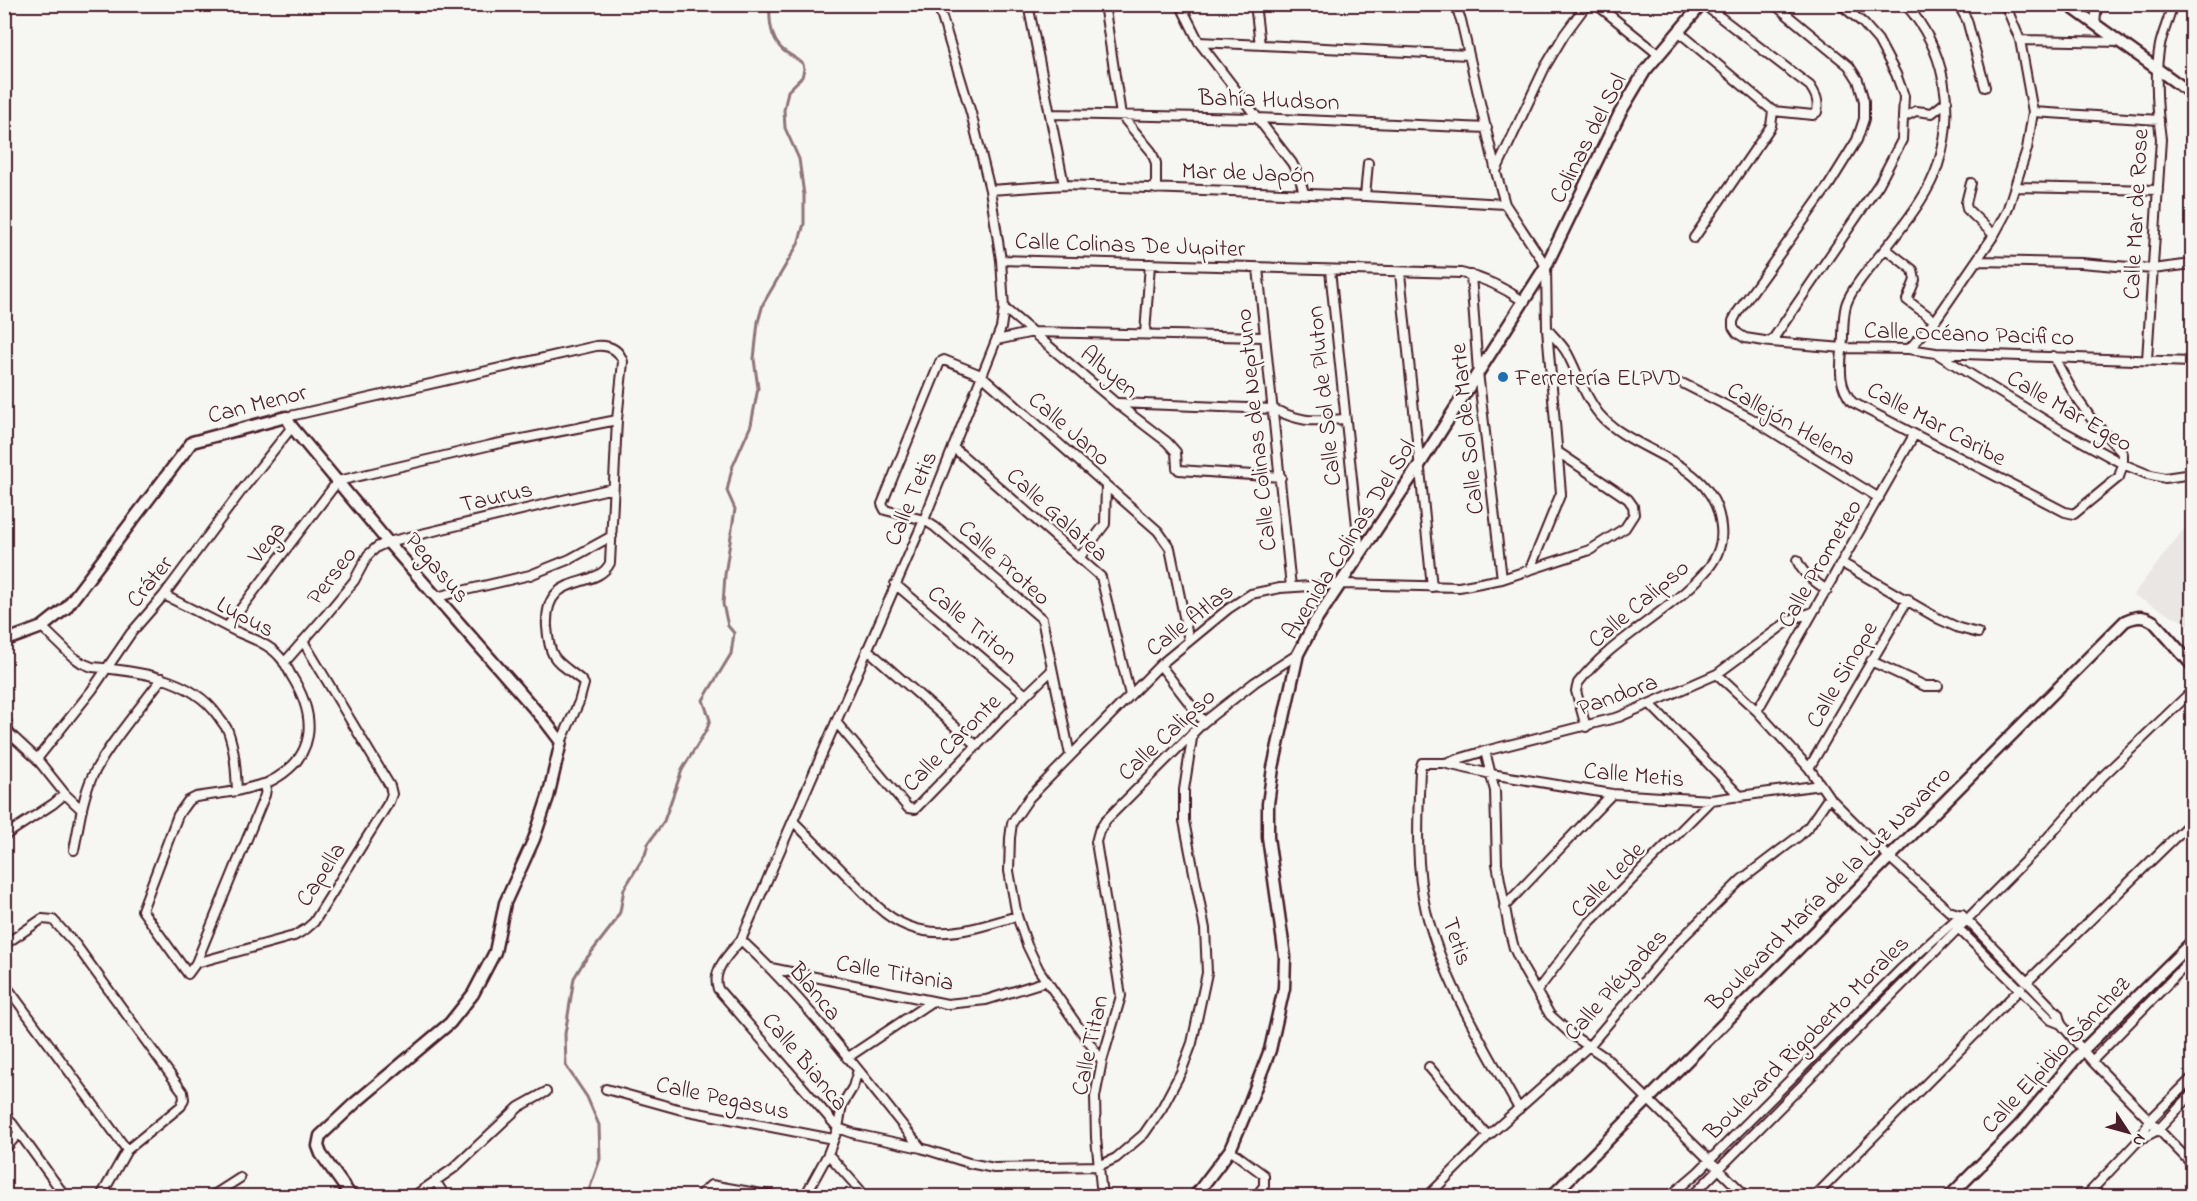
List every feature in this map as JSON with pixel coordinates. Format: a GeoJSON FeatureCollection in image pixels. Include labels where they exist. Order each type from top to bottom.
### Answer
{"type":"FeatureCollection","features":[{"type":"Feature","properties":{"kind":"street","name":"Calle Tetis"},"geometry":{"type":"LineString","coordinates":[[716,983],[717,972],[722,963],[741,940],[924,520],[997,340],[1004,308],[1001,260],[990,190],[971,113],[938,4]]}},
{"type":"Feature","properties":{"kind":"street"},"geometry":{"type":"LineString","coordinates":[[1028,4],[1064,185]]}},
{"type":"Feature","properties":{"kind":"street"},"geometry":{"type":"LineString","coordinates":[[1104,4],[1121,115],[1151,151],[1156,164],[1155,189]]}},
{"type":"Feature","properties":{"kind":"street"},"geometry":{"type":"LineString","coordinates":[[1180,4],[1199,42],[1292,163],[1304,193]]}},
{"type":"Feature","properties":{"kind":"street"},"geometry":{"type":"LineString","coordinates":[[1256,4],[1260,45]]}},
{"type":"Feature","properties":{"kind":"street"},"geometry":{"type":"LineString","coordinates":[[1455,4],[1461,20],[1505,204],[1546,266],[1547,329],[1561,493],[1530,569]]}},
{"type":"Feature","properties":{"kind":"street"},"geometry":{"type":"LineString","coordinates":[[1496,172],[1545,67],[1564,35],[1587,4]]}},
{"type":"Feature","properties":{"kind":"street"},"geometry":{"type":"LineString","coordinates":[[1596,4],[1658,54]]}},
{"type":"Feature","properties":{"kind":"street"},"geometry":{"type":"LineString","coordinates":[[1679,32],[1773,111],[1813,115],[1817,112],[1819,105],[1810,86],[1703,4]]}},
{"type":"Feature","properties":{"kind":"street","name":"Colinas del Sol"},"geometry":{"type":"LineString","coordinates":[[1524,301],[1546,266],[1620,113],[1645,71],[1703,4]]}},
{"type":"Feature","properties":{"kind":"street","name":"Calle Océano Pacifico"},"geometry":{"type":"LineString","coordinates":[[1774,4],[1849,66],[1858,81],[1863,101],[1864,119],[1857,140],[1829,185],[1737,313],[1733,327],[1745,338],[1842,348],[2193,362]]}},
{"type":"Feature","properties":{"kind":"street"},"geometry":{"type":"LineString","coordinates":[[1771,342],[1879,184],[1902,140],[1904,96],[1887,56],[1878,40],[1863,23],[1840,4]]}},
{"type":"Feature","properties":{"kind":"street","name":"Calle Mar Caribe"},"geometry":{"type":"LineString","coordinates":[[1905,4],[1925,30],[1936,54],[1944,77],[1948,118],[1938,165],[1928,189],[1850,297],[1846,306],[1840,369],[1845,393],[1852,402],[2065,512],[2074,514],[2119,477],[2123,464]]}},
{"type":"Feature","properties":{"kind":"street"},"geometry":{"type":"LineString","coordinates":[[1958,4],[1966,20],[1984,87]]}},
{"type":"Feature","properties":{"kind":"street"},"geometry":{"type":"LineString","coordinates":[[1909,349],[1935,321],[1994,235],[2007,211],[2027,149],[2032,112],[2020,40],[2005,4]]}},
{"type":"Feature","properties":{"kind":"street"},"geometry":{"type":"LineString","coordinates":[[2067,4],[2193,94]]}},
{"type":"Feature","properties":{"kind":"street"},"geometry":{"type":"LineString","coordinates":[[2095,24],[2097,4]]}},
{"type":"Feature","properties":{"kind":"street","name":"Calle Mar de Rose"},"geometry":{"type":"LineString","coordinates":[[2147,360],[2161,139],[2158,69],[2160,43],[2169,20],[2172,4]]}},
{"type":"Feature","properties":{"kind":"street"},"geometry":{"type":"LineString","coordinates":[[2020,40],[2120,42]]}},
{"type":"Feature","properties":{"kind":"street"},"geometry":{"type":"LineString","coordinates":[[1199,42],[1468,55]]}},
{"type":"Feature","properties":{"kind":"street"},"geometry":{"type":"LineString","coordinates":[[1904,117],[1916,111],[1925,114],[1932,113],[1947,101]]}},
{"type":"Feature","properties":{"kind":"street"},"geometry":{"type":"LineString","coordinates":[[1694,238],[1771,126],[1773,111]]}},
{"type":"Feature","properties":{"kind":"street"},"geometry":{"type":"LineString","coordinates":[[2032,112],[2159,120]]}},
{"type":"Feature","properties":{"kind":"street","name":"Bahía Hudson"},"geometry":{"type":"LineString","coordinates":[[1050,114],[1257,118],[1487,128]]}},
{"type":"Feature","properties":{"kind":"street"},"geometry":{"type":"LineString","coordinates":[[1365,195],[1368,163]]}},
{"type":"Feature","properties":{"kind":"street"},"geometry":{"type":"LineString","coordinates":[[1971,183],[1967,209],[1994,235]]}},
{"type":"Feature","properties":{"kind":"street","name":"Mar de Japón"},"geometry":{"type":"LineString","coordinates":[[990,190],[1064,185],[1365,195],[1505,204]]}},
{"type":"Feature","properties":{"kind":"street"},"geometry":{"type":"LineString","coordinates":[[2015,187],[2158,190]]}},
{"type":"Feature","properties":{"kind":"street"},"geometry":{"type":"LineString","coordinates":[[1886,249],[1913,270],[1915,280],[1907,300],[1935,321]]}},
{"type":"Feature","properties":{"kind":"street","name":"Calle Colinas De Jupiter"},"geometry":{"type":"LineString","coordinates":[[1001,260],[1461,273],[1502,286],[1524,301]]}},
{"type":"Feature","properties":{"kind":"street"},"geometry":{"type":"LineString","coordinates":[[1978,261],[2081,263],[2153,269],[2193,264]]}},
{"type":"Feature","properties":{"kind":"street"},"geometry":{"type":"LineString","coordinates":[[1145,334],[1150,264]]}},
{"type":"Feature","properties":{"kind":"street","name":"Calle Colinas de Neptuno"},"geometry":{"type":"LineString","coordinates":[[1258,268],[1291,587]]}},
{"type":"Feature","properties":{"kind":"street","name":"Calle Sol de Pluton"},"geometry":{"type":"LineString","coordinates":[[1330,270],[1360,554]]}},
{"type":"Feature","properties":{"kind":"street"},"geometry":{"type":"LineString","coordinates":[[1400,273],[1432,587]]}},
{"type":"Feature","properties":{"kind":"street","name":"Calle Sol de Marte"},"geometry":{"type":"LineString","coordinates":[[1471,275],[1478,372],[1502,579]]}},
{"type":"Feature","properties":{"kind":"street","name":"Avenida Colinas Del Sol"},"geometry":{"type":"LineString","coordinates":[[1195,1197],[1230,1150],[1259,1082],[1270,1050],[1284,988],[1286,957],[1268,837],[1268,804],[1273,768],[1298,654],[1315,622],[1342,584],[1524,301]]}},
{"type":"Feature","properties":{"kind":"street","name":"Albyen"},"geometry":{"type":"LineString","coordinates":[[1004,308],[1172,447],[1176,452],[1179,470],[1281,477]]}},
{"type":"Feature","properties":{"kind":"street","name":"Calle Calipso"},"geometry":{"type":"LineString","coordinates":[[1547,329],[1567,352],[1585,391],[1600,415],[1616,429],[1670,459],[1704,486],[1714,500],[1722,534],[1718,553],[1706,571],[1689,589],[1631,633],[1578,683],[1576,691],[1586,727]]}},
{"type":"Feature","properties":{"kind":"street"},"geometry":{"type":"LineString","coordinates":[[997,340],[1033,332],[1264,337]]}},
{"type":"Feature","properties":{"kind":"street","name":"Can Menor"},"geometry":{"type":"LineString","coordinates":[[4,641],[42,627],[66,608],[192,442],[286,417],[605,345],[617,351],[623,362],[617,420]]}},
{"type":"Feature","properties":{"kind":"street","name":"Calle Mar Egeo"},"geometry":{"type":"LineString","coordinates":[[1936,353],[2061,430],[2123,464],[2147,474],[2165,478],[2193,474]]}},
{"type":"Feature","properties":{"kind":"street"},"geometry":{"type":"LineString","coordinates":[[2053,356],[2090,417],[2123,454],[2123,464]]}},
{"type":"Feature","properties":{"kind":"street","name":"Calle Jano"},"geometry":{"type":"LineString","coordinates":[[883,507],[882,504],[942,360],[981,375],[1165,539],[1170,548],[1189,641]]}},
{"type":"Feature","properties":{"kind":"street","name":"Callejón Helena"},"geometry":{"type":"LineString","coordinates":[[1684,384],[1749,417],[1879,498]]}},
{"type":"Feature","properties":{"kind":"street"},"geometry":{"type":"LineString","coordinates":[[1116,403],[1273,409],[1296,419],[1310,421],[1345,419]]}},
{"type":"Feature","properties":{"kind":"street","name":"Pegasus"},"geometry":{"type":"LineString","coordinates":[[286,417],[388,542],[561,742]]}},
{"type":"Feature","properties":{"kind":"street"},"geometry":{"type":"LineString","coordinates":[[338,482],[491,445],[617,420],[609,563],[602,573],[578,581],[559,592],[552,598],[546,612],[551,655],[584,684],[579,702],[561,742],[538,828],[526,860],[505,903],[495,952],[474,994],[450,1023],[355,1103],[320,1136],[318,1146],[321,1154],[351,1197]]}},
{"type":"Feature","properties":{"kind":"street","name":"Cráter"},"geometry":{"type":"LineString","coordinates":[[36,759],[92,690],[131,633],[164,595],[292,427]]}},
{"type":"Feature","properties":{"kind":"street","name":"Calle Prometeo"},"geometry":{"type":"LineString","coordinates":[[1757,711],[1914,435]]}},
{"type":"Feature","properties":{"kind":"street","name":"Calle Galatea"},"geometry":{"type":"LineString","coordinates":[[953,447],[1096,572],[1104,584],[1130,695]]}},
{"type":"Feature","properties":{"kind":"street","name":"Calle Atlas"},"geometry":{"type":"LineString","coordinates":[[1102,1061],[1030,953],[1017,916],[1009,871],[1012,823],[1029,798],[1160,664],[1228,609],[1251,594],[1291,587],[1342,584],[1472,586],[1502,579],[1590,550],[1625,528],[1634,514],[1633,506],[1628,499],[1558,452]]}},
{"type":"Feature","properties":{"kind":"street","name":"Vega"},"geometry":{"type":"LineString","coordinates":[[226,627],[338,482]]}},
{"type":"Feature","properties":{"kind":"street"},"geometry":{"type":"LineString","coordinates":[[1080,557],[1105,524],[1106,486]]}},
{"type":"Feature","properties":{"kind":"street","name":"Taurus"},"geometry":{"type":"LineString","coordinates":[[388,542],[614,488]]}},
{"type":"Feature","properties":{"kind":"street","name":"Calle Proteo"},"geometry":{"type":"LineString","coordinates":[[883,507],[885,510],[924,520],[935,526],[1042,619],[1070,755]]}},
{"type":"Feature","properties":{"kind":"street"},"geometry":{"type":"LineString","coordinates":[[436,597],[530,574],[570,559],[612,536]]}},
{"type":"Feature","properties":{"kind":"street","name":"Perseo"},"geometry":{"type":"LineString","coordinates":[[284,663],[354,581],[368,555],[377,547],[388,542]]}},
{"type":"Feature","properties":{"kind":"street"},"geometry":{"type":"LineString","coordinates":[[1797,560],[1807,576],[1827,590]]}},
{"type":"Feature","properties":{"kind":"street"},"geometry":{"type":"LineString","coordinates":[[1842,563],[1908,599],[1939,619],[1978,633]]}},
{"type":"Feature","properties":{"kind":"street","name":"Calle Triton"},"geometry":{"type":"LineString","coordinates":[[895,584],[1026,694]]}},
{"type":"Feature","properties":{"kind":"street","name":"Lupus"},"geometry":{"type":"LineString","coordinates":[[164,595],[279,655],[297,685],[310,722],[306,748],[301,758],[289,769],[267,783],[237,791],[196,797],[183,806],[178,815],[142,910],[188,974],[196,963]]}},
{"type":"Feature","properties":{"kind":"street","name":"Calle Sinope"},"geometry":{"type":"LineString","coordinates":[[1809,768],[1908,599]]}},
{"type":"Feature","properties":{"kind":"street","name":"Pandora"},"geometry":{"type":"LineString","coordinates":[[1420,770],[1425,762],[1445,763],[1586,727],[1651,705],[1718,674],[1791,620],[1813,612]]}},
{"type":"Feature","properties":{"kind":"street","name":"Boulevard María de la Luz Navarro"},"geometry":{"type":"LineString","coordinates":[[1552,1197],[2125,621],[2140,616],[2154,622],[2193,665]]}},
{"type":"Feature","properties":{"kind":"street"},"geometry":{"type":"LineString","coordinates":[[42,627],[82,663],[162,678],[185,687],[211,706],[228,730],[235,762],[237,791]]}},
{"type":"Feature","properties":{"kind":"street","name":"Capella"},"geometry":{"type":"LineString","coordinates":[[196,963],[294,936],[306,930],[314,922],[392,794],[390,786],[303,641]]}},
{"type":"Feature","properties":{"kind":"street"},"geometry":{"type":"LineString","coordinates":[[867,649],[977,746]]}},
{"type":"Feature","properties":{"kind":"street","name":"Calle Calipso"},"geometry":{"type":"LineString","coordinates":[[1099,831],[1118,807],[1204,722],[1254,682],[1298,654]]}},
{"type":"Feature","properties":{"kind":"street"},"geometry":{"type":"LineString","coordinates":[[1871,661],[1925,686],[1938,686]]}},
{"type":"Feature","properties":{"kind":"street"},"geometry":{"type":"LineString","coordinates":[[1160,664],[1204,722]]}},
{"type":"Feature","properties":{"kind":"street","name":"Calle Caronte"},"geometry":{"type":"LineString","coordinates":[[836,722],[911,810],[915,809],[1051,671]]}},
{"type":"Feature","properties":{"kind":"street"},"geometry":{"type":"LineString","coordinates":[[1718,674],[1757,711],[1809,768],[1829,797],[1889,857],[1949,911],[1964,917],[2028,981],[2058,1014],[2061,1024],[2082,1050],[2193,1164]]}},
{"type":"Feature","properties":{"kind":"street"},"geometry":{"type":"LineString","coordinates":[[74,850],[82,810],[92,778],[101,762],[162,678]]}},
{"type":"Feature","properties":{"kind":"street","name":"Boulevard Rigoberto Morales"},"geometry":{"type":"LineString","coordinates":[[1692,1197],[1956,925],[1964,917],[1973,913],[2041,845],[2102,777],[2193,691]]}},
{"type":"Feature","properties":{"kind":"street"},"geometry":{"type":"LineString","coordinates":[[1651,705],[1741,797]]}},
{"type":"Feature","properties":{"kind":"street"},"geometry":{"type":"LineString","coordinates":[[4,709],[7,734],[36,759],[65,794],[82,810]]}},
{"type":"Feature","properties":{"kind":"street"},"geometry":{"type":"LineString","coordinates":[[858,1070],[853,1087],[842,1105],[838,1128],[855,1134],[921,1148],[994,1168],[1099,1166],[1116,1158],[1133,1145],[1162,1108],[1181,1072],[1192,1043],[1207,973],[1205,929],[1184,821],[1184,790],[1193,732]]}},
{"type":"Feature","properties":{"kind":"street"},"geometry":{"type":"LineString","coordinates":[[1485,751],[1495,791],[1497,864],[1514,948],[1550,1015],[1560,1025],[1606,1058],[1746,1197]]}},
{"type":"Feature","properties":{"kind":"street","name":"Calle Metis"},"geometry":{"type":"LineString","coordinates":[[1445,763],[1491,774],[1612,794],[1711,800],[1821,785]]}},
{"type":"Feature","properties":{"kind":"street","name":"Tetis"},"geometry":{"type":"LineString","coordinates":[[1420,770],[1418,849],[1426,912],[1452,985],[1519,1109]]}},
{"type":"Feature","properties":{"kind":"street"},"geometry":{"type":"LineString","coordinates":[[196,963],[265,795],[267,783]]}},
{"type":"Feature","properties":{"kind":"street"},"geometry":{"type":"LineString","coordinates":[[4,836],[65,794]]}},
{"type":"Feature","properties":{"kind":"street"},"geometry":{"type":"LineString","coordinates":[[1504,906],[1612,794]]}},
{"type":"Feature","properties":{"kind":"street","name":"Calle Pléyades"},"geometry":{"type":"LineString","coordinates":[[1428,1197],[1488,1136],[1590,1046],[1674,946],[1741,880],[1799,836],[1809,826],[1829,797]]}},
{"type":"Feature","properties":{"kind":"street","name":"Calle Lede"},"geometry":{"type":"LineString","coordinates":[[1537,991],[1587,925],[1711,800]]}},
{"type":"Feature","properties":{"kind":"street"},"geometry":{"type":"LineString","coordinates":[[2028,981],[2193,820]]}},
{"type":"Feature","properties":{"kind":"street"},"geometry":{"type":"LineString","coordinates":[[793,821],[878,907],[903,925],[939,933],[956,932],[1017,916]]}},
{"type":"Feature","properties":{"kind":"street","name":"Calle Titan"},"geometry":{"type":"LineString","coordinates":[[1099,831],[1096,842],[1121,996],[1102,1061],[1095,1098],[1096,1138],[1102,1197]]}},
{"type":"Feature","properties":{"kind":"street"},"geometry":{"type":"LineString","coordinates":[[1949,911],[1956,925],[2051,1020],[2061,1024]]}},
{"type":"Feature","properties":{"kind":"street"},"geometry":{"type":"LineString","coordinates":[[4,945],[42,919],[53,920],[76,945],[183,1092],[184,1099],[181,1106],[127,1150],[101,1197]]}},
{"type":"Feature","properties":{"kind":"street","name":"Boulevard Rigoberto Morales"},"geometry":{"type":"LineString","coordinates":[[1670,1197],[1900,970],[1956,925]]}},
{"type":"Feature","properties":{"kind":"street","name":"Blanca"},"geometry":{"type":"LineString","coordinates":[[741,940],[771,968],[921,1148]]}},
{"type":"Feature","properties":{"kind":"street","name":"Calle Elpidio Sánchez"},"geometry":{"type":"LineString","coordinates":[[1950,1197],[2020,1125],[2082,1050],[2193,942]]}},
{"type":"Feature","properties":{"kind":"street","name":"Calle Elpidio Sánchez"},"geometry":{"type":"LineString","coordinates":[[2092,1061],[2193,959]]}},
{"type":"Feature","properties":{"kind":"street","name":"Calle Titania"},"geometry":{"type":"LineString","coordinates":[[771,968],[947,1004],[986,1000],[1047,981]]}},
{"type":"Feature","properties":{"kind":"street"},"geometry":{"type":"LineString","coordinates":[[4,983],[127,1150]]}},
{"type":"Feature","properties":{"kind":"street","name":"Calle Bianca"},"geometry":{"type":"LineString","coordinates":[[716,983],[718,989],[838,1128],[828,1154],[805,1197]]}},
{"type":"Feature","properties":{"kind":"street"},"geometry":{"type":"LineString","coordinates":[[1815,1197],[2021,988]]}},
{"type":"Feature","properties":{"kind":"street"},"geometry":{"type":"LineString","coordinates":[[848,1058],[930,1002]]}},
{"type":"Feature","properties":{"kind":"street"},"geometry":{"type":"LineString","coordinates":[[1429,1067],[1488,1136]]}},
{"type":"Feature","properties":{"kind":"street"},"geometry":{"type":"LineString","coordinates":[[2086,1197],[2139,1140],[2149,1121],[2193,1078]]}},
{"type":"Feature","properties":{"kind":"street","name":"Calle Pegasus"},"geometry":{"type":"LineString","coordinates":[[606,1089],[678,1109],[833,1139]]}},
{"type":"Feature","properties":{"kind":"street"},"geometry":{"type":"LineString","coordinates":[[414,1197],[436,1182],[519,1107],[546,1092]]}},
{"type":"Feature","properties":{"kind":"street"},"geometry":{"type":"LineString","coordinates":[[2139,1140],[2158,1130],[2193,1094]]}},
{"type":"Feature","properties":{"kind":"street"},"geometry":{"type":"LineString","coordinates":[[4,1112],[65,1197]]}},
{"type":"Feature","properties":{"kind":"street"},"geometry":{"type":"LineString","coordinates":[[4,1150],[19,1133]]}},
{"type":"Feature","properties":{"kind":"street"},"geometry":{"type":"LineString","coordinates":[[1230,1150],[1264,1175],[1264,1186],[1256,1197]]}},
{"type":"Feature","properties":{"kind":"street"},"geometry":{"type":"LineString","coordinates":[[828,1154],[859,1193],[867,1197]]}},
{"type":"Feature","properties":{"kind":"street"},"geometry":{"type":"LineString","coordinates":[[212,1197],[240,1178]]}},
{"type":"Feature","properties":{"kind":"street"},"geometry":{"type":"LineString","coordinates":[[436,1182],[445,1197]]}},
{"type":"Feature","properties":{"kind":"street"},"geometry":{"type":"LineString","coordinates":[[700,1197],[711,1185],[774,1197]]}},
{"type":"Feature","properties":{"kind":"street"},"geometry":{"type":"LineString","coordinates":[[52,1197],[59,1188]]}},
{"type":"Feature","properties":{"kind":"shaded area"},"geometry":{"type":"Polygon","coordinates":[[[2192,527],[2192,626],[2133,595],[2183,530],[2192,527]]]}},
{"type":"Feature","properties":{"kind":"waterway"},"geometry":{"type":"LineString","coordinates":[[587,1196],[600,1159],[599,1125],[587,1097],[566,1066],[565,1034],[574,978],[620,912],[624,889],[645,855],[648,844],[664,821],[682,770],[707,729],[710,720],[703,700],[731,654],[734,633],[728,626],[723,604],[735,509],[727,491],[732,468],[751,425],[758,388],[754,359],[758,322],[763,304],[798,244],[804,224],[804,195],[799,159],[785,128],[784,110],[788,91],[802,77],[804,69],[803,64],[783,50],[775,40],[770,23],[770,4]]}},
{"type":"Feature","properties":{"kind":"place","name":"Ferretería ELPVD"},"geometry":{"type":"Point","coordinates":[1503,377]}}]}
